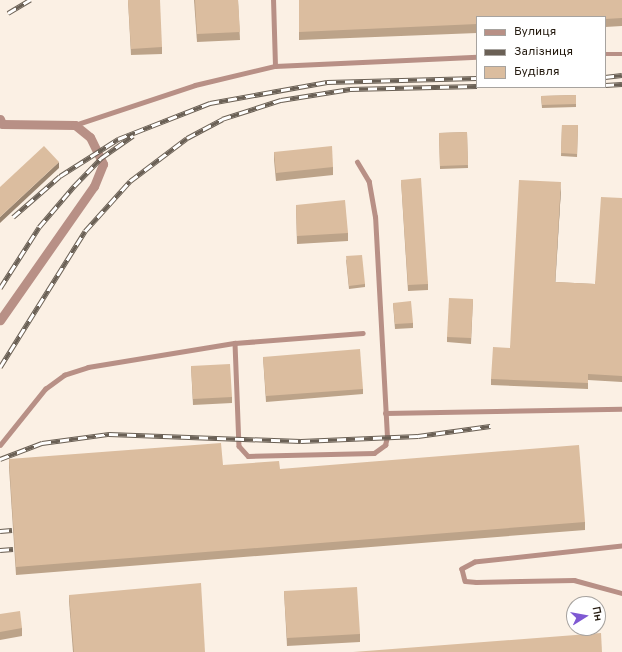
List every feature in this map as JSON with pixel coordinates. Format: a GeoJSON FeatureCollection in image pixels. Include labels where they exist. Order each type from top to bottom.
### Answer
{"type":"FeatureCollection","features":[{"type":"Feature","properties":{"kind":"street"},"geometry":{"type":"LineString","coordinates":[[0,320],[94,186],[103,164],[90,137],[75,125],[1,122]]}},
{"type":"Feature","properties":{"kind":"lane"},"geometry":{"type":"LineString","coordinates":[[273,0],[275,66]]}},
{"type":"Feature","properties":{"kind":"lane"},"geometry":{"type":"LineString","coordinates":[[606,54],[622,54]]}},
{"type":"Feature","properties":{"kind":"lane"},"geometry":{"type":"LineString","coordinates":[[75,125],[195,85],[275,66],[476,57]]}},
{"type":"Feature","properties":{"kind":"lane"},"geometry":{"type":"LineString","coordinates":[[235,343],[239,446],[248,456],[374,453],[385,446],[387,437],[375,217],[369,182],[356,162]]}},
{"type":"Feature","properties":{"kind":"lane"},"geometry":{"type":"LineString","coordinates":[[0,445],[45,389],[64,375],[120,359],[235,343],[363,333]]}},
{"type":"Feature","properties":{"kind":"lane"},"geometry":{"type":"LineString","coordinates":[[385,413],[622,409]]}},
{"type":"Feature","properties":{"kind":"lane"},"geometry":{"type":"LineString","coordinates":[[622,546],[475,562],[462,569],[465,580],[476,582],[574,580],[622,593]]}},
{"type":"Feature","properties":{"kind":"building"},"geometry":{"type":"Polygon","coordinates":[[[128,0],[160,0],[162,47],[131,49],[128,0]]]}},
{"type":"Feature","properties":{"kind":"building"},"geometry":{"type":"Polygon","coordinates":[[[195,0],[238,0],[240,32],[197,34],[195,0]]]}},
{"type":"Feature","properties":{"kind":"building"},"geometry":{"type":"Polygon","coordinates":[[[299,0],[622,0],[622,18],[606,19],[606,16],[476,16],[476,24],[299,32],[299,0]]]}},
{"type":"Feature","properties":{"kind":"building"},"geometry":{"type":"Polygon","coordinates":[[[576,95],[576,104],[542,105],[541,96],[576,95]]]}},
{"type":"Feature","properties":{"kind":"building"},"geometry":{"type":"Polygon","coordinates":[[[562,125],[578,125],[577,154],[561,153],[562,125]]]}},
{"type":"Feature","properties":{"kind":"building"},"geometry":{"type":"Polygon","coordinates":[[[467,132],[468,165],[440,166],[439,133],[467,132]]]}},
{"type":"Feature","properties":{"kind":"building"},"geometry":{"type":"Polygon","coordinates":[[[44,146],[59,162],[0,217],[0,187],[44,146]]]}},
{"type":"Feature","properties":{"kind":"building"},"geometry":{"type":"Polygon","coordinates":[[[332,146],[333,167],[276,173],[274,152],[332,146]]]}},
{"type":"Feature","properties":{"kind":"building"},"geometry":{"type":"Polygon","coordinates":[[[421,178],[428,284],[408,285],[401,180],[421,178]]]}},
{"type":"Feature","properties":{"kind":"building"},"geometry":{"type":"Polygon","coordinates":[[[519,180],[561,182],[555,282],[595,284],[601,197],[622,198],[622,376],[588,374],[588,383],[491,379],[493,347],[510,348],[519,180]]]}},
{"type":"Feature","properties":{"kind":"building"},"geometry":{"type":"Polygon","coordinates":[[[345,200],[348,233],[297,236],[296,205],[345,200]]]}},
{"type":"Feature","properties":{"kind":"building"},"geometry":{"type":"Polygon","coordinates":[[[362,255],[365,284],[349,286],[346,256],[362,255]]]}},
{"type":"Feature","properties":{"kind":"building"},"geometry":{"type":"Polygon","coordinates":[[[449,298],[473,299],[471,338],[447,337],[449,298]]]}},
{"type":"Feature","properties":{"kind":"building"},"geometry":{"type":"Polygon","coordinates":[[[411,301],[413,323],[395,324],[393,303],[411,301]]]}},
{"type":"Feature","properties":{"kind":"building"},"geometry":{"type":"Polygon","coordinates":[[[360,349],[363,389],[266,396],[263,357],[360,349]]]}},
{"type":"Feature","properties":{"kind":"building"},"geometry":{"type":"Polygon","coordinates":[[[230,364],[232,397],[193,399],[191,366],[230,364]]]}},
{"type":"Feature","properties":{"kind":"building"},"geometry":{"type":"Polygon","coordinates":[[[221,443],[223,465],[279,461],[280,469],[579,445],[585,522],[16,567],[9,459],[221,443]]]}},
{"type":"Feature","properties":{"kind":"building"},"geometry":{"type":"Polygon","coordinates":[[[201,583],[205,652],[74,652],[69,595],[201,583]]]}},
{"type":"Feature","properties":{"kind":"building"},"geometry":{"type":"Polygon","coordinates":[[[357,587],[360,634],[287,638],[284,591],[357,587]]]}},
{"type":"Feature","properties":{"kind":"building"},"geometry":{"type":"Polygon","coordinates":[[[20,611],[22,628],[0,632],[0,614],[20,611]]]}},
{"type":"Feature","properties":{"kind":"building"},"geometry":{"type":"Polygon","coordinates":[[[566,636],[601,636],[602,652],[353,652],[566,636]]]}},
{"type":"Feature","properties":{"kind":"railway"},"geometry":{"type":"LineString","coordinates":[[8,13],[30,0]]}},
{"type":"Feature","properties":{"kind":"railway"},"geometry":{"type":"LineString","coordinates":[[606,77],[622,75]]}},
{"type":"Feature","properties":{"kind":"railway"},"geometry":{"type":"LineString","coordinates":[[13,217],[60,176],[118,139],[210,103],[327,82],[476,78]]}},
{"type":"Feature","properties":{"kind":"railway"},"geometry":{"type":"LineString","coordinates":[[606,85],[622,84]]}},
{"type":"Feature","properties":{"kind":"railway"},"geometry":{"type":"LineString","coordinates":[[0,367],[85,231],[130,181],[187,138],[222,119],[281,100],[350,89],[476,86]]}},
{"type":"Feature","properties":{"kind":"railway"},"geometry":{"type":"LineString","coordinates":[[0,288],[39,227],[74,186],[101,158],[133,136]]}},
{"type":"Feature","properties":{"kind":"railway"},"geometry":{"type":"LineString","coordinates":[[0,459],[42,443],[109,434],[301,441],[418,436],[490,426]]}},
{"type":"Feature","properties":{"kind":"railway"},"geometry":{"type":"LineString","coordinates":[[0,531],[12,530]]}},
{"type":"Feature","properties":{"kind":"railway"},"geometry":{"type":"LineString","coordinates":[[0,550],[13,549]]}}]}
